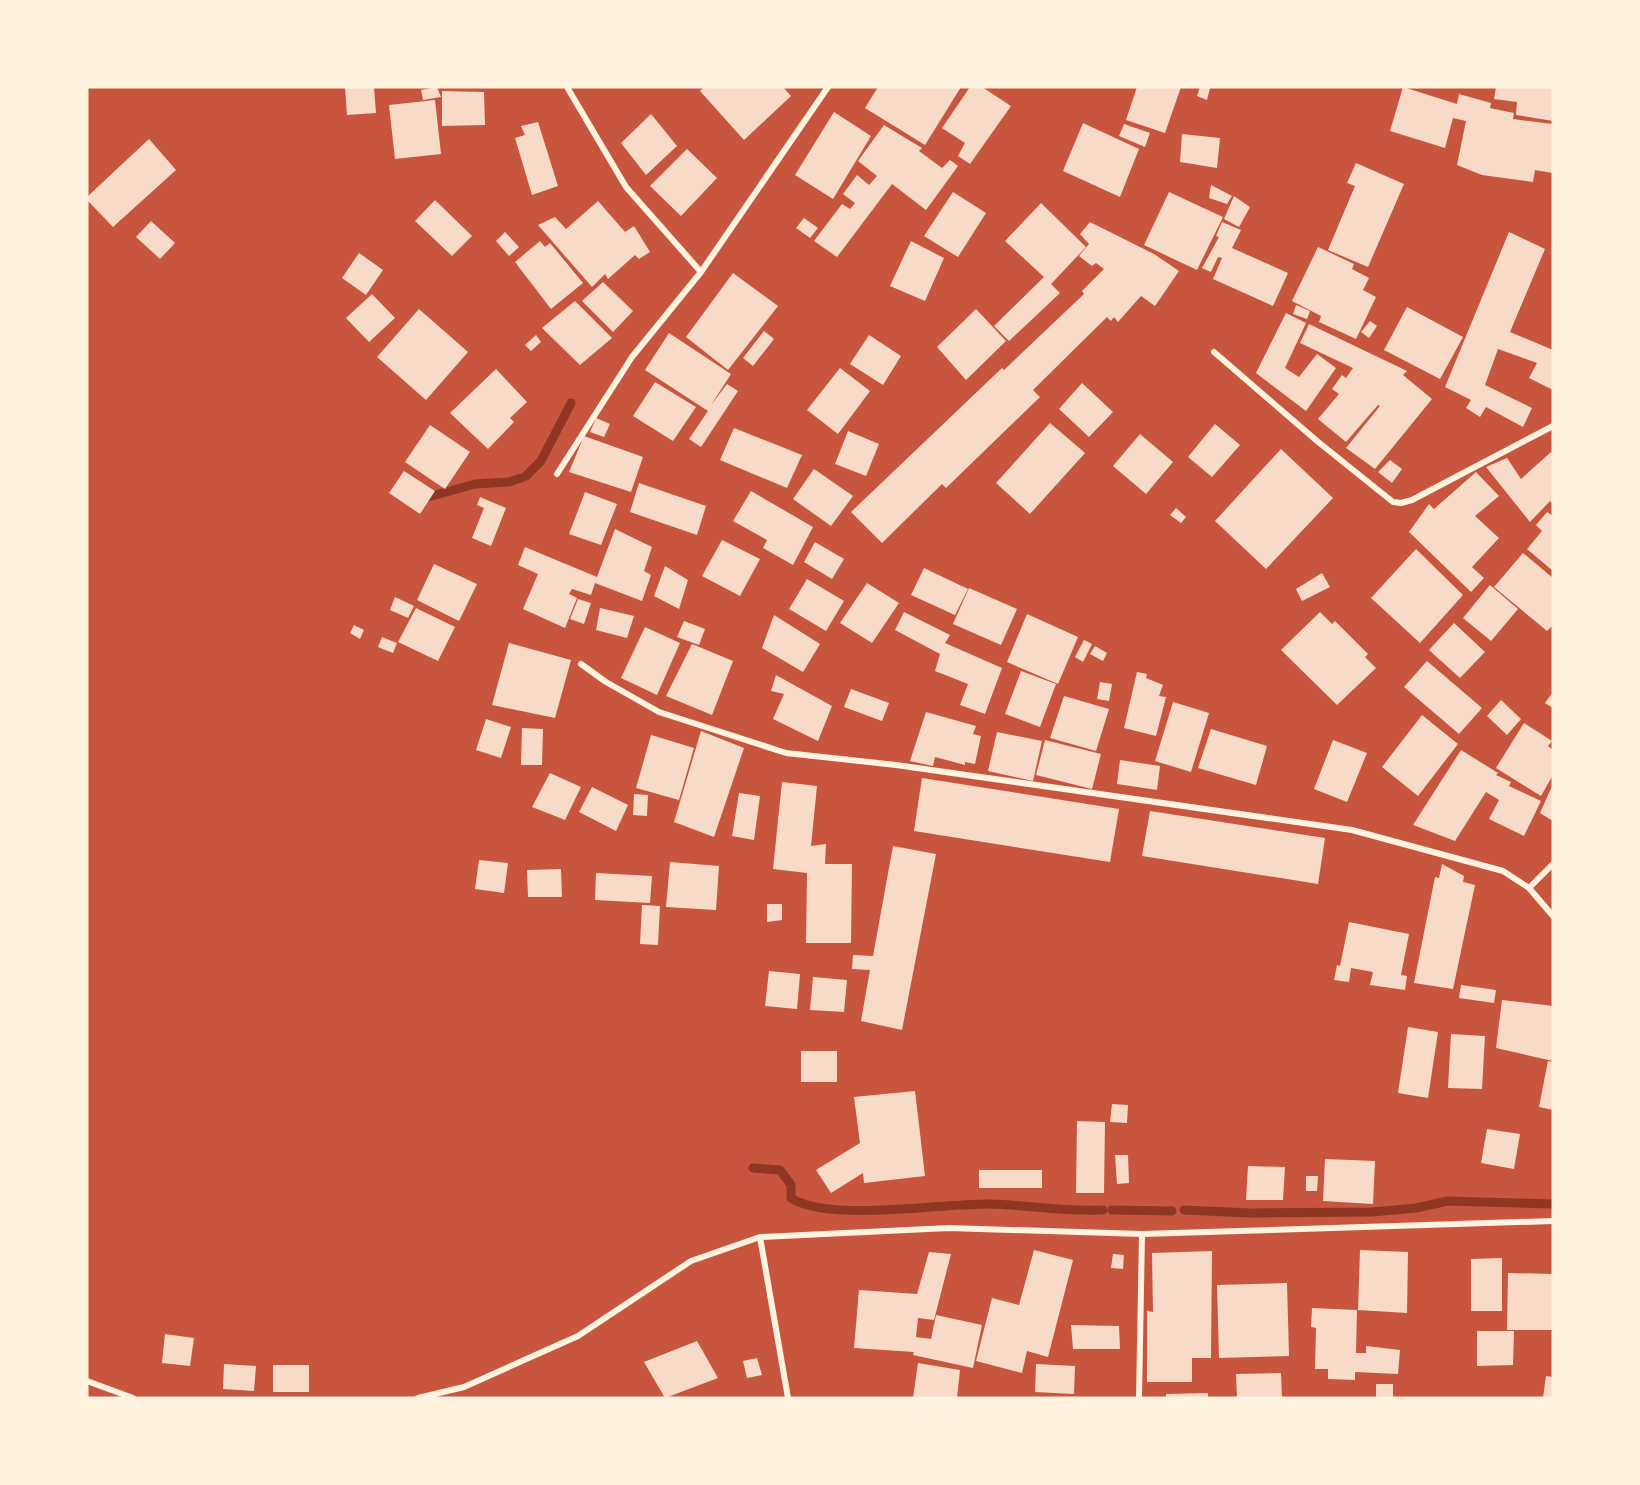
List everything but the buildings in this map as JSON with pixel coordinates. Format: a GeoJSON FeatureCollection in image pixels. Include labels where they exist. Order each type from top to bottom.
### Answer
{"type":"FeatureCollection","features":[{"type":"Feature","properties":{"kind":"street"},"geometry":{"type":"LineString","coordinates":[[567,87],[626,187],[701,272]]}},
{"type":"Feature","properties":{"kind":"street"},"geometry":{"type":"LineString","coordinates":[[557,474],[632,357],[701,272],[828,87]]}},
{"type":"Feature","properties":{"kind":"street"},"geometry":{"type":"LineString","coordinates":[[1215,352],[1317,441],[1393,502],[1401,503],[1412,500],[1553,426]]}},
{"type":"Feature","properties":{"kind":"street"},"geometry":{"type":"LineString","coordinates":[[581,664],[606,682],[659,712],[786,753],[896,765],[1352,830],[1503,871],[1529,888],[1553,916]]}},
{"type":"Feature","properties":{"kind":"street"},"geometry":{"type":"LineString","coordinates":[[1529,888],[1553,864]]}},
{"type":"Feature","properties":{"kind":"street"},"geometry":{"type":"LineString","coordinates":[[418,1398],[464,1387],[578,1336],[691,1262],[760,1237],[948,1228],[1142,1234],[1553,1221]]}},
{"type":"Feature","properties":{"kind":"street"},"geometry":{"type":"LineString","coordinates":[[1139,1398],[1142,1234]]}},
{"type":"Feature","properties":{"kind":"street"},"geometry":{"type":"LineString","coordinates":[[760,1237],[788,1398]]}},
{"type":"Feature","properties":{"kind":"street"},"geometry":{"type":"LineString","coordinates":[[87,1381],[133,1398]]}},
{"type":"Feature","properties":{"kind":"waterway"},"geometry":{"type":"LineString","coordinates":[[526,476],[541,461],[571,403]]}},
{"type":"Feature","properties":{"kind":"waterway"},"geometry":{"type":"LineString","coordinates":[[421,499],[475,484],[509,482],[521,478]]}},
{"type":"Feature","properties":{"kind":"waterway"},"geometry":{"type":"LineString","coordinates":[[753,1168],[780,1170],[791,1185],[791,1198],[809,1205],[832,1209],[858,1211],[990,1204],[1103,1210]]}},
{"type":"Feature","properties":{"kind":"waterway"},"geometry":{"type":"LineString","coordinates":[[1184,1210],[1250,1213],[1372,1212],[1416,1208],[1448,1201],[1553,1204]]}},
{"type":"Feature","properties":{"kind":"waterway"},"geometry":{"type":"LineString","coordinates":[[1112,1210],[1172,1211]]}}]}
